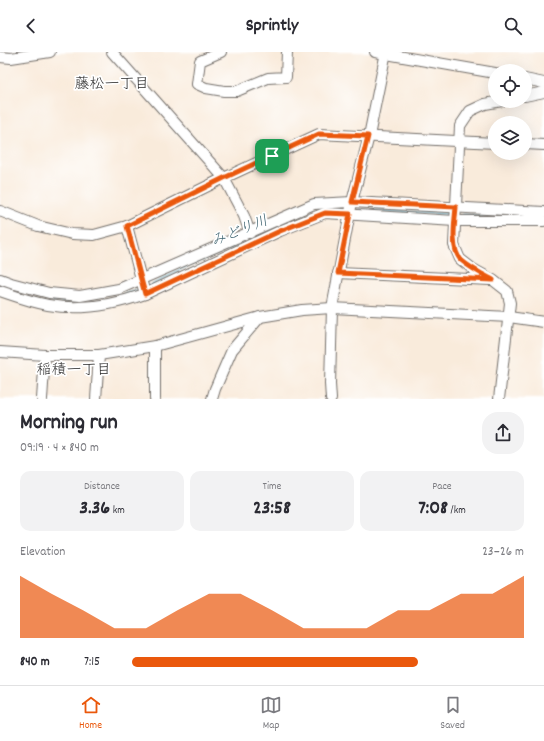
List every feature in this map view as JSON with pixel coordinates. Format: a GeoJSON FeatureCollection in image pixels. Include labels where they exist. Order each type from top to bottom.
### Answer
{"type":"FeatureCollection","features":[{"type":"Feature","properties":{"kind":"street"},"geometry":{"type":"LineString","coordinates":[[0,57],[11,58],[50,52]]}},
{"type":"Feature","properties":{"kind":"street"},"geometry":{"type":"LineString","coordinates":[[112,52],[224,178],[244,216],[250,233]]}},
{"type":"Feature","properties":{"kind":"street"},"geometry":{"type":"LineString","coordinates":[[220,52],[200,61],[197,84],[206,88],[224,92],[237,91],[268,78],[286,77],[287,52]]}},
{"type":"Feature","properties":{"kind":"street"},"geometry":{"type":"LineString","coordinates":[[331,399],[332,308],[352,202],[368,136],[382,52],[488,72]]}},
{"type":"Feature","properties":{"kind":"street"},"geometry":{"type":"LineString","coordinates":[[532,80],[544,83]]}},
{"type":"Feature","properties":{"kind":"street"},"geometry":{"type":"LineString","coordinates":[[532,95],[544,92]]}},
{"type":"Feature","properties":{"kind":"street"},"geometry":{"type":"LineString","coordinates":[[488,103],[470,111],[460,126],[454,245],[460,258],[507,291],[510,303],[509,318],[499,399]]}},
{"type":"Feature","properties":{"kind":"street"},"geometry":{"type":"LineString","coordinates":[[0,210],[38,226],[72,234],[94,235],[127,226],[224,178],[319,134],[488,143]]}},
{"type":"Feature","properties":{"kind":"street"},"geometry":{"type":"LineString","coordinates":[[532,144],[544,145]]}},
{"type":"Feature","properties":{"kind":"street"},"geometry":{"type":"LineString","coordinates":[[0,279],[11,284],[49,293],[80,296],[119,289],[314,204],[352,202],[544,212]]}},
{"type":"Feature","properties":{"kind":"street"},"geometry":{"type":"LineString","coordinates":[[0,291],[46,305],[83,308],[108,304],[145,294],[280,231],[325,213],[455,221],[544,222]]}},
{"type":"Feature","properties":{"kind":"street"},"geometry":{"type":"LineString","coordinates":[[127,226],[145,294]]}},
{"type":"Feature","properties":{"kind":"street"},"geometry":{"type":"LineString","coordinates":[[338,273],[493,280]]}},
{"type":"Feature","properties":{"kind":"street"},"geometry":{"type":"LineString","coordinates":[[0,352],[99,356],[155,346],[260,317],[302,310],[332,308],[509,318],[544,322]]}},
{"type":"Feature","properties":{"kind":"street"},"geometry":{"type":"LineString","coordinates":[[212,399],[232,350],[260,317]]}},
{"type":"Feature","properties":{"kind":"street"},"geometry":{"type":"LineString","coordinates":[[155,346],[155,399]]}},
{"type":"Feature","properties":{"kind":"street"},"geometry":{"type":"LineString","coordinates":[[42,399],[45,355]]}},
{"type":"Feature","properties":{"kind":"street"},"geometry":{"type":"LineString","coordinates":[[96,399],[99,356]]}},
{"type":"Feature","properties":{"kind":"waterway","name":"みどり川"},"geometry":{"type":"LineString","coordinates":[[358,210],[449,214]]}},
{"type":"Feature","properties":{"kind":"waterway","name":"みどり川"},"geometry":{"type":"LineString","coordinates":[[463,215],[489,216]]}},
{"type":"Feature","properties":{"kind":"waterway","name":"みどり川"},"geometry":{"type":"LineString","coordinates":[[508,216],[521,216]]}},
{"type":"Feature","properties":{"kind":"waterway","name":"みどり川"},"geometry":{"type":"LineString","coordinates":[[148,287],[180,269],[240,244]]}},
{"type":"Feature","properties":{"kind":"waterway","name":"みどり川"},"geometry":{"type":"LineString","coordinates":[[119,297],[137,290]]}},
{"type":"Feature","properties":{"kind":"waterway","name":"みどり川"},"geometry":{"type":"LineString","coordinates":[[35,294],[54,301],[75,302]]}},
{"type":"Feature","properties":{"kind":"district","name":"藤松一丁目"},"geometry":{"type":"Point","coordinates":[112,85]}},
{"type":"Feature","properties":{"kind":"district","name":"稲積一丁目"},"geometry":{"type":"Point","coordinates":[74,371]}},
{"type":"Feature","properties":{"kind":"route"},"geometry":{"type":"LineString","coordinates":[[319,134],[368,136],[352,202],[456,207],[454,245],[460,258],[493,280],[338,273],[350,214],[325,213],[280,231],[145,294],[127,226],[272,156],[319,134]]}}]}
